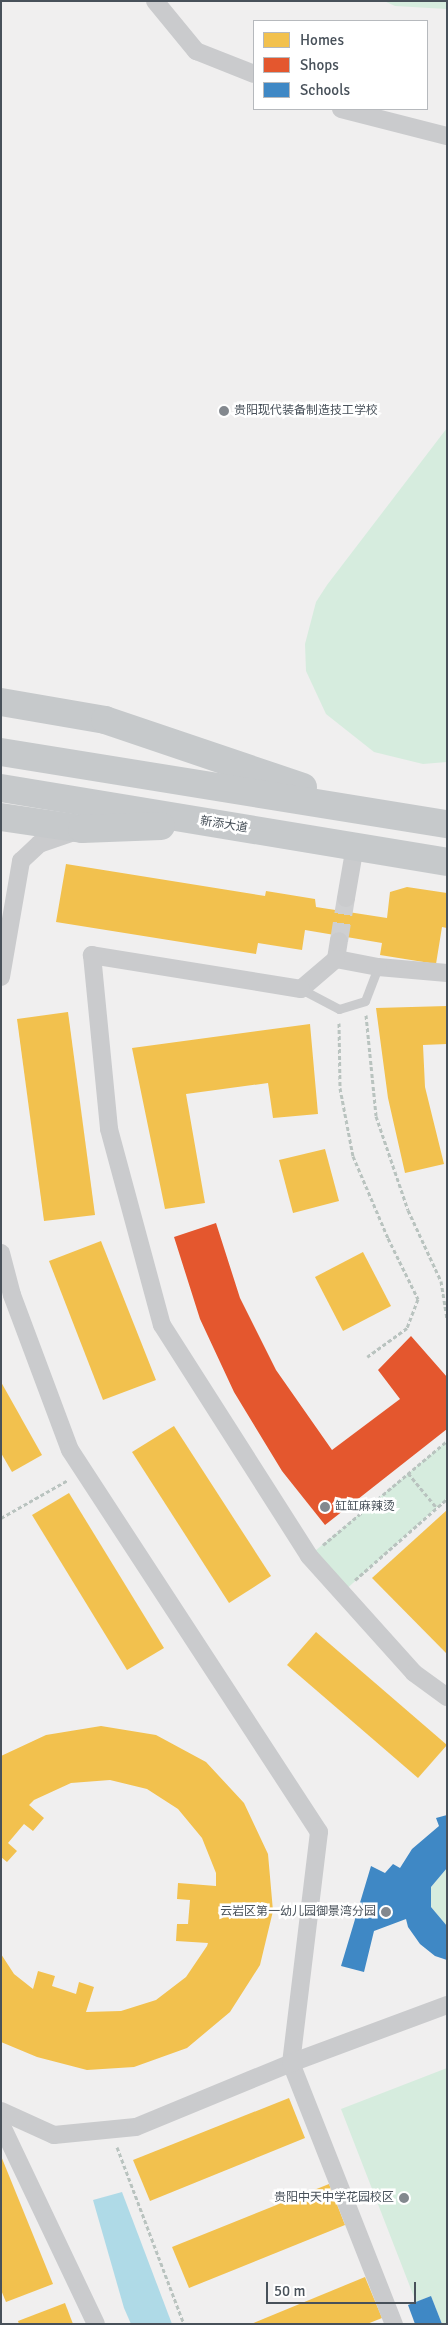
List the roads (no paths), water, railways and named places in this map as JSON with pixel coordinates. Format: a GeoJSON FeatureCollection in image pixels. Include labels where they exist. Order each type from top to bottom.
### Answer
{"type":"FeatureCollection","features":[{"type":"Feature","properties":{"kind":"main road"},"geometry":{"type":"LineString","coordinates":[[1,702],[105,720],[378,813]]}},
{"type":"Feature","properties":{"kind":"main road"},"geometry":{"type":"LineString","coordinates":[[1,752],[447,824]]}},
{"type":"Feature","properties":{"kind":"main road","name":"新添大道"},"geometry":{"type":"LineString","coordinates":[[1,788],[447,862]]}},
{"type":"Feature","properties":{"kind":"main road"},"geometry":{"type":"LineString","coordinates":[[1,817],[82,829],[216,823]]}},
{"type":"Feature","properties":{"kind":"street"},"geometry":{"type":"LineString","coordinates":[[155,1],[196,51],[253,74]]}},
{"type":"Feature","properties":{"kind":"street"},"geometry":{"type":"LineString","coordinates":[[345,110],[447,136]]}},
{"type":"Feature","properties":{"kind":"street"},"geometry":{"type":"LineString","coordinates":[[1,977],[21,861],[40,844],[82,829]]}},
{"type":"Feature","properties":{"kind":"street"},"geometry":{"type":"LineString","coordinates":[[346,898],[355,846]]}},
{"type":"Feature","properties":{"kind":"street"},"geometry":{"type":"LineString","coordinates":[[339,941],[336,959],[301,989],[92,955],[109,1128],[162,1325],[309,1556],[414,1673],[447,1697]]}},
{"type":"Feature","properties":{"kind":"street"},"geometry":{"type":"LineString","coordinates":[[336,959],[378,968],[447,973]]}},
{"type":"Feature","properties":{"kind":"street"},"geometry":{"type":"LineString","coordinates":[[1,1253],[15,1304],[70,1450],[319,1832],[291,2063],[394,2324]]}},
{"type":"Feature","properties":{"kind":"street"},"geometry":{"type":"LineString","coordinates":[[1,2111],[54,2135],[136,2127],[291,2063],[447,2005]]}},
{"type":"Feature","properties":{"kind":"street"},"geometry":{"type":"LineString","coordinates":[[1,2124],[96,2324]]}},
{"type":"Feature","properties":{"kind":"lane"},"geometry":{"type":"LineString","coordinates":[[301,989],[339,1010],[365,1001],[378,968]]}},
{"type":"Feature","properties":{"kind":"water"},"geometry":{"type":"Polygon","coordinates":[[[122,2192],[172,2324],[131,2324],[124,2308],[93,2200],[122,2192]]]}},
{"type":"Feature","properties":{"kind":"tunnel"},"geometry":{"type":"LineString","coordinates":[[339,941],[346,898]]}},
{"type":"Feature","properties":{"kind":"place","name":"贵阳现代装备制造技工学校"},"geometry":{"type":"Point","coordinates":[224,411]}},
{"type":"Feature","properties":{"kind":"place","name":"缸缸麻辣烫"},"geometry":{"type":"Point","coordinates":[325,1507]}},
{"type":"Feature","properties":{"kind":"place","name":"云岩区第一幼儿园御景湾分园"},"geometry":{"type":"Point","coordinates":[386,1912]}},
{"type":"Feature","properties":{"kind":"place","name":"贵阳中天中学花园校区"},"geometry":{"type":"Point","coordinates":[404,2198]}}]}
